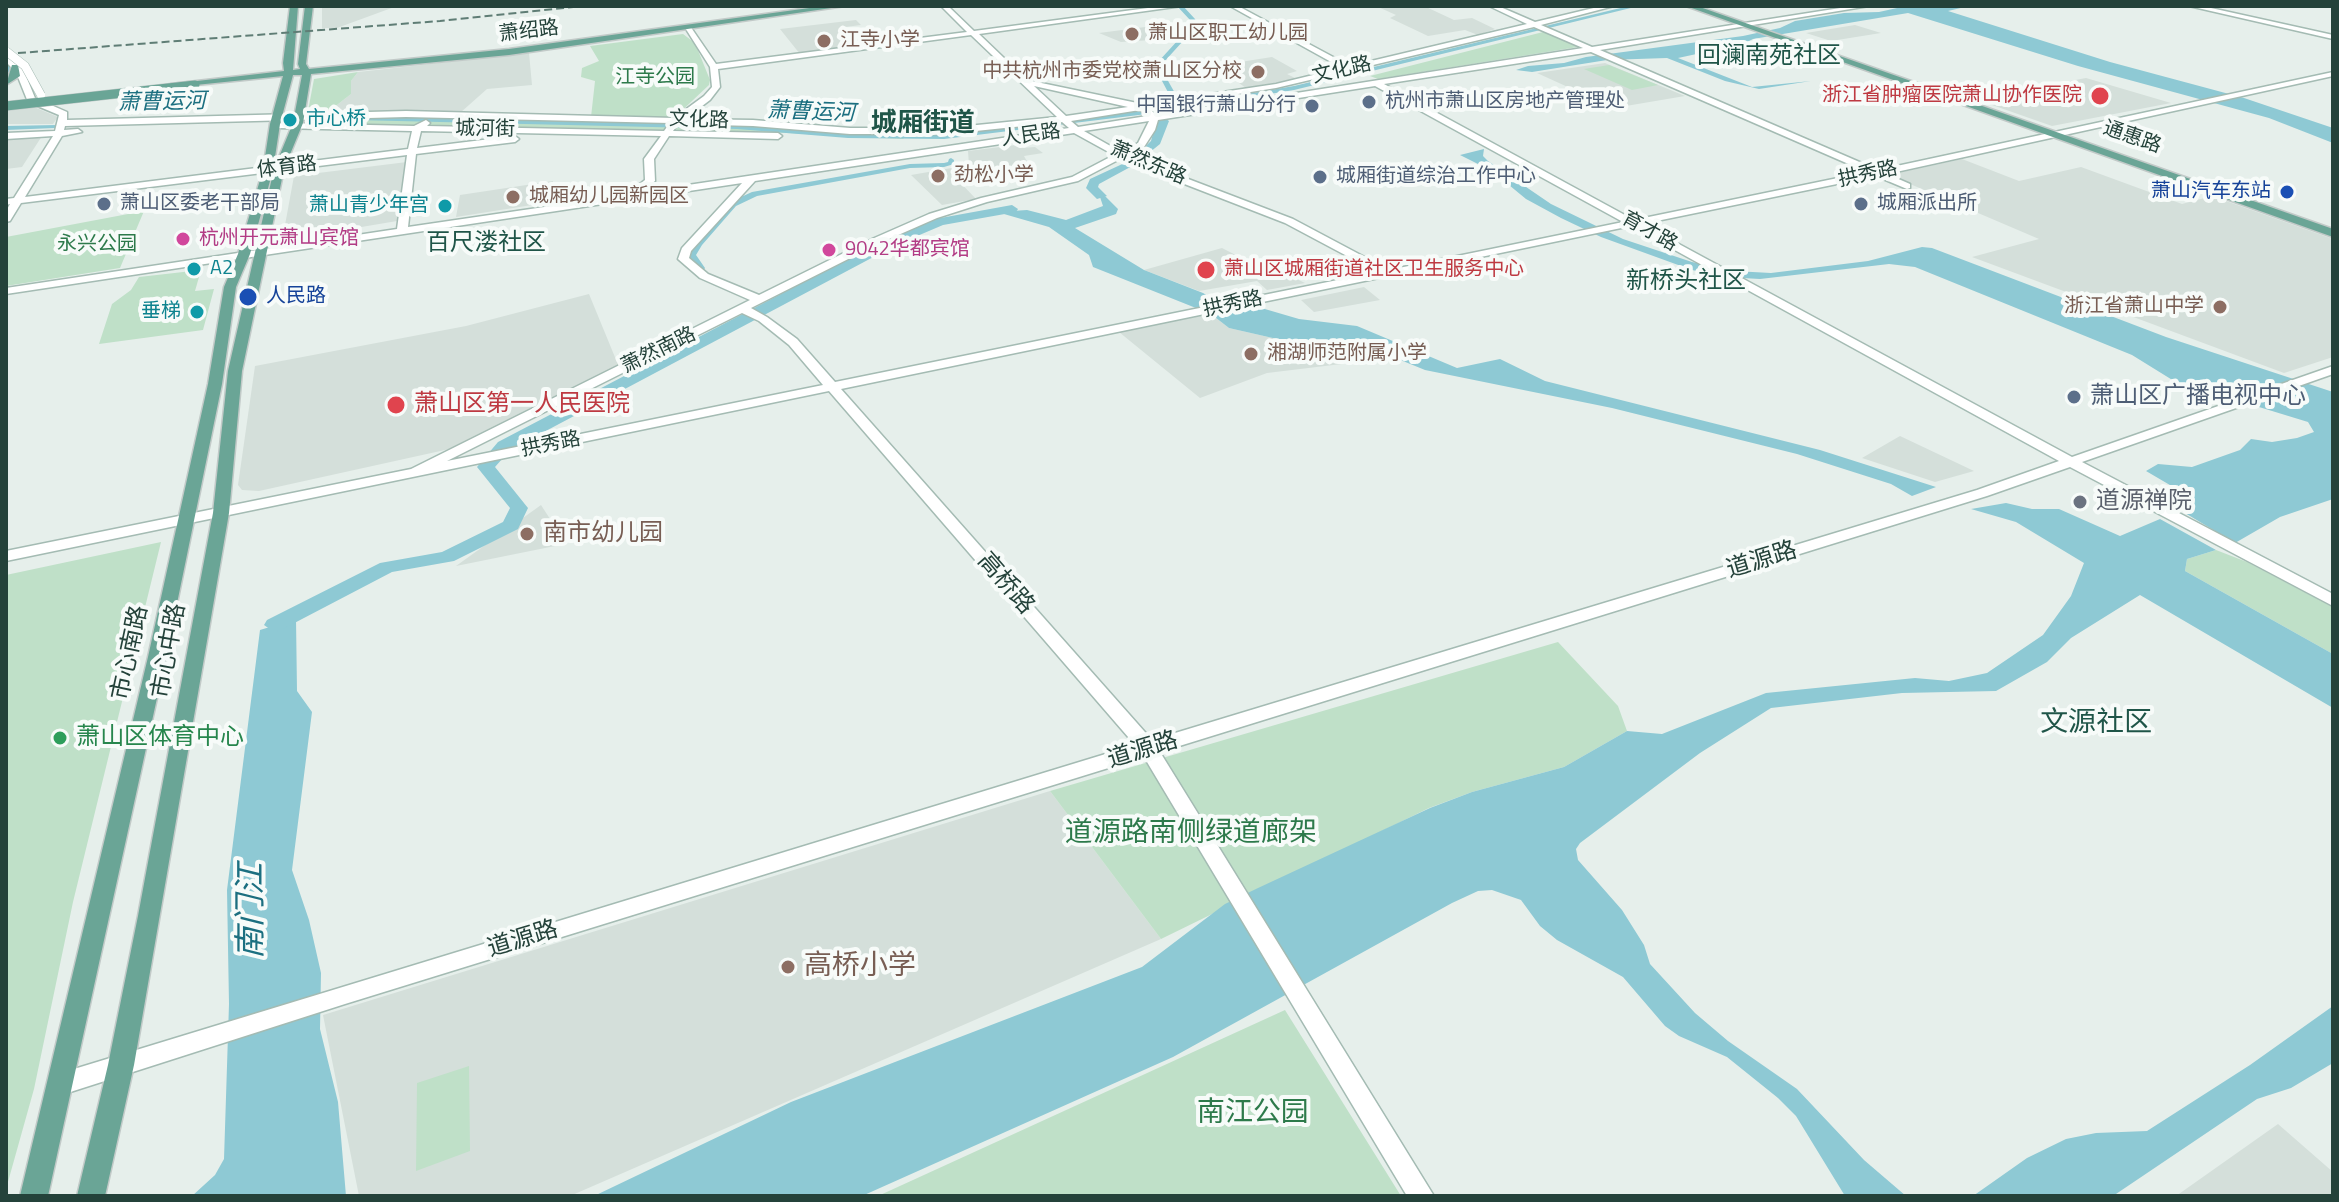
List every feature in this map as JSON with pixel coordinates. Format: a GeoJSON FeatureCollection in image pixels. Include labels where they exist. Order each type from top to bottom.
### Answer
{"type":"FeatureCollection","features":[{"type":"Feature","properties":{"kind":"main road","name":"市心中路"},"geometry":{"type":"LineString","coordinates":[[92,1193],[121,1065],[221,513],[235,371],[274,169],[276,121],[289,73],[287,63],[294,6]]}},
{"type":"Feature","properties":{"kind":"main road","name":"市心中路"},"geometry":{"type":"LineString","coordinates":[[274,169],[298,120],[307,72],[302,64],[309,6]]}},
{"type":"Feature","properties":{"kind":"main road"},"geometry":{"type":"LineString","coordinates":[[6,106],[289,73],[537,51],[841,6]]}},
{"type":"Feature","properties":{"kind":"main road"},"geometry":{"type":"LineString","coordinates":[[688,28],[853,6]]}},
{"type":"Feature","properties":{"kind":"main road"},"geometry":{"type":"LineString","coordinates":[[1690,6],[1746,24]]}},
{"type":"Feature","properties":{"kind":"main road"},"geometry":{"type":"LineString","coordinates":[[1699,6],[1746,24]]}},
{"type":"Feature","properties":{"kind":"main road","name":"通惠路"},"geometry":{"type":"LineString","coordinates":[[1746,24],[2333,230]]}},
{"type":"Feature","properties":{"kind":"main road"},"geometry":{"type":"LineString","coordinates":[[6,82],[15,76],[15,67]]}},
{"type":"Feature","properties":{"kind":"main road"},"geometry":{"type":"LineString","coordinates":[[6,106],[37,99],[221,81]]}},
{"type":"Feature","properties":{"kind":"main road","name":"市心南路"},"geometry":{"type":"LineString","coordinates":[[34,1196],[215,384],[230,287],[274,169]]}},
{"type":"Feature","properties":{"kind":"street","name":"萧然东路"},"geometry":{"type":"LineString","coordinates":[[944,6],[1070,124],[1123,157],[1289,221],[1385,272]]}},
{"type":"Feature","properties":{"kind":"street","name":"育才路"},"geometry":{"type":"LineString","coordinates":[[1233,6],[2333,601]]}},
{"type":"Feature","properties":{"kind":"street"},"geometry":{"type":"LineString","coordinates":[[1492,6],[1907,186]]}},
{"type":"Feature","properties":{"kind":"street","name":"文化路"},"geometry":{"type":"LineString","coordinates":[[298,120],[436,115],[676,121],[918,132],[1070,124],[1148,112],[1168,103],[1351,70],[1611,6]]}},
{"type":"Feature","properties":{"kind":"street","name":"人民路"},"geometry":{"type":"LineString","coordinates":[[6,291],[919,152],[1148,112],[1598,51],[1866,6]]}},
{"type":"Feature","properties":{"kind":"street"},"geometry":{"type":"LineString","coordinates":[[2192,6],[2333,37]]}},
{"type":"Feature","properties":{"kind":"street"},"geometry":{"type":"LineString","coordinates":[[714,67],[1175,7]]}},
{"type":"Feature","properties":{"kind":"street"},"geometry":{"type":"LineString","coordinates":[[626,197],[650,181],[649,159],[676,121],[707,98],[716,87],[714,67],[688,28]]}},
{"type":"Feature","properties":{"kind":"street"},"geometry":{"type":"LineString","coordinates":[[6,51],[25,66],[37,99]]}},
{"type":"Feature","properties":{"kind":"street"},"geometry":{"type":"LineString","coordinates":[[6,58],[20,71],[37,99],[64,114],[61,128],[6,219]]}},
{"type":"Feature","properties":{"kind":"street","name":"拱秀路"},"geometry":{"type":"LineString","coordinates":[[415,472],[2061,135],[2333,74]]}},
{"type":"Feature","properties":{"kind":"street"},"geometry":{"type":"LineString","coordinates":[[1028,82],[1148,112]]}},
{"type":"Feature","properties":{"kind":"street","name":"萧然南路"},"geometry":{"type":"LineString","coordinates":[[6,556],[415,472],[933,216],[984,200],[1075,179],[1123,157],[1148,138],[1148,112]]}},
{"type":"Feature","properties":{"kind":"street"},"geometry":{"type":"LineString","coordinates":[[402,231],[412,153],[420,127],[436,115]]}},
{"type":"Feature","properties":{"kind":"street","name":"城河街"},"geometry":{"type":"LineString","coordinates":[[6,136],[61,128],[298,120],[420,127],[912,142]]}},
{"type":"Feature","properties":{"kind":"street","name":"体育路"},"geometry":{"type":"LineString","coordinates":[[6,202],[568,132]]}},
{"type":"Feature","properties":{"kind":"street"},"geometry":{"type":"LineString","coordinates":[[918,132],[912,142],[919,152]]}},
{"type":"Feature","properties":{"kind":"street"},"geometry":{"type":"LineString","coordinates":[[753,177],[686,250],[683,259],[704,276],[760,300]]}},
{"type":"Feature","properties":{"kind":"street"},"geometry":{"type":"LineString","coordinates":[[645,186],[670,190]]}},
{"type":"Feature","properties":{"kind":"street","name":"高桥路"},"geometry":{"type":"LineString","coordinates":[[743,309],[763,319],[793,342],[1149,749],[1421,1196]]}},
{"type":"Feature","properties":{"kind":"street"},"geometry":{"type":"LineString","coordinates":[[2071,462],[2333,370]]}},
{"type":"Feature","properties":{"kind":"street","name":"道源路"},"geometry":{"type":"LineString","coordinates":[[61,1084],[345,994],[1940,506],[2071,462]]}},
{"type":"Feature","properties":{"kind":"shaded area"},"geometry":{"type":"Polygon","coordinates":[[[322,6],[397,6],[337,28],[322,28],[322,6]]]}},
{"type":"Feature","properties":{"kind":"shaded area"},"geometry":{"type":"Polygon","coordinates":[[[1376,6],[1424,6],[1454,20],[1472,18],[1495,29],[1478,35],[1465,30],[1428,36],[1390,18],[1396,15],[1376,6]]]}},
{"type":"Feature","properties":{"kind":"shaded area","name":"江寺小学"},"geometry":{"type":"Polygon","coordinates":[[[856,20],[861,25],[845,27],[862,46],[800,54],[780,29],[856,20]]]}},
{"type":"Feature","properties":{"kind":"shaded area"},"geometry":{"type":"Polygon","coordinates":[[[1855,25],[1881,33],[1831,41],[1806,33],[1855,25]]]}},
{"type":"Feature","properties":{"kind":"shaded area","name":"萧山区职工幼儿园"},"geometry":{"type":"Polygon","coordinates":[[[1153,26],[1166,39],[1121,42],[1099,33],[1153,26]]]}},
{"type":"Feature","properties":{"kind":"shaded area"},"geometry":{"type":"Polygon","coordinates":[[[529,53],[532,85],[487,89],[460,113],[328,112],[351,94],[351,81],[358,72],[529,53]]]}},
{"type":"Feature","properties":{"kind":"shaded area","name":"中共杭州市委党校萧山区分校"},"geometry":{"type":"Polygon","coordinates":[[[1272,57],[1297,71],[1287,74],[1297,79],[1246,88],[1215,66],[1272,57]]]}},
{"type":"Feature","properties":{"kind":"shaded area"},"geometry":{"type":"Polygon","coordinates":[[[1605,63],[1685,96],[1614,108],[1537,73],[1605,63]]]}},
{"type":"Feature","properties":{"kind":"shaded area"},"geometry":{"type":"Polygon","coordinates":[[[2086,78],[2171,103],[2052,126],[1975,99],[2086,78]]]}},
{"type":"Feature","properties":{"kind":"shaded area"},"geometry":{"type":"Polygon","coordinates":[[[34,107],[58,117],[53,124],[6,124],[6,110],[34,107]]]}},
{"type":"Feature","properties":{"kind":"shaded area"},"geometry":{"type":"Polygon","coordinates":[[[42,136],[22,167],[6,169],[6,139],[42,136]]]}},
{"type":"Feature","properties":{"kind":"shaded area","name":"劲松小学"},"geometry":{"type":"Polygon","coordinates":[[[1016,145],[1021,148],[1035,147],[1043,153],[1024,156],[1029,165],[956,178],[976,199],[942,205],[911,175],[969,165],[968,151],[1016,145]]]}},
{"type":"Feature","properties":{"kind":"shaded area","name":"浙江省萧山中学"},"geometry":{"type":"Polygon","coordinates":[[[1962,159],[2019,181],[2081,167],[2182,204],[2212,196],[2333,239],[2333,357],[2284,373],[1972,257],[2039,239],[1889,175],[1962,159]]]}},
{"type":"Feature","properties":{"kind":"shaded area"},"geometry":{"type":"Polygon","coordinates":[[[407,162],[397,221],[290,239],[283,236],[294,176],[407,162]]]}},
{"type":"Feature","properties":{"kind":"shaded area","name":"城厢幼儿园新园区"},"geometry":{"type":"Polygon","coordinates":[[[553,181],[552,188],[570,199],[456,217],[460,195],[553,181]]]}},
{"type":"Feature","properties":{"kind":"shaded area","name":"萧山区城厢街道社区卫生服务中心"},"geometry":{"type":"Polygon","coordinates":[[[1222,248],[1269,272],[1278,270],[1305,283],[1267,290],[1257,281],[1199,291],[1144,270],[1222,248]]]}},
{"type":"Feature","properties":{"kind":"shaded area"},"geometry":{"type":"Polygon","coordinates":[[[1364,287],[1380,300],[1314,312],[1301,300],[1364,287]]]}},
{"type":"Feature","properties":{"kind":"shaded area","name":"萧山区第一人民医院"},"geometry":{"type":"Polygon","coordinates":[[[589,294],[619,367],[454,448],[259,491],[242,490],[238,485],[255,366],[466,326],[589,294]]]}},
{"type":"Feature","properties":{"kind":"shaded area","name":"湘湖师范附属小学"},"geometry":{"type":"Polygon","coordinates":[[[1211,314],[1229,328],[1321,349],[1391,358],[1267,373],[1200,398],[1119,332],[1211,314]]]}},
{"type":"Feature","properties":{"kind":"shaded area"},"geometry":{"type":"Polygon","coordinates":[[[1900,436],[1974,471],[1935,482],[1862,458],[1900,436]]]}},
{"type":"Feature","properties":{"kind":"shaded area","name":"南市幼儿园"},"geometry":{"type":"Polygon","coordinates":[[[541,505],[552,522],[555,546],[456,566],[541,505]]]}},
{"type":"Feature","properties":{"kind":"shaded area","name":"高桥小学"},"geometry":{"type":"Polygon","coordinates":[[[1050,791],[1161,939],[570,1196],[359,1196],[323,1015],[1050,791]]]}},
{"type":"Feature","properties":{"kind":"shaded area"},"geometry":{"type":"Polygon","coordinates":[[[2278,1124],[2333,1172],[2333,1196],[2176,1196],[2278,1124]]]}},
{"type":"Feature","properties":{"kind":"green space"},"geometry":{"type":"Polygon","coordinates":[[[1547,31],[1578,47],[1378,79],[1370,76],[1547,31]]]}},
{"type":"Feature","properties":{"kind":"green space","name":"江寺公园"},"geometry":{"type":"Polygon","coordinates":[[[683,34],[695,43],[710,80],[709,85],[674,118],[591,117],[595,81],[581,77],[582,68],[599,61],[590,46],[683,34]]]}},
{"type":"Feature","properties":{"kind":"green space"},"geometry":{"type":"Polygon","coordinates":[[[1609,65],[1658,85],[1632,90],[1584,69],[1609,65]]]}},
{"type":"Feature","properties":{"kind":"green space"},"geometry":{"type":"Polygon","coordinates":[[[358,72],[351,81],[351,94],[328,112],[308,111],[314,79],[358,72]]]}},
{"type":"Feature","properties":{"kind":"green space"},"geometry":{"type":"Polygon","coordinates":[[[314,117],[657,122],[907,135],[903,139],[768,132],[476,129],[316,124],[314,117]]]}},
{"type":"Feature","properties":{"kind":"green space","name":"永兴公园"},"geometry":{"type":"Polygon","coordinates":[[[144,211],[120,268],[6,286],[6,237],[144,211]]]}},
{"type":"Feature","properties":{"kind":"green space"},"geometry":{"type":"Polygon","coordinates":[[[201,270],[195,291],[214,289],[203,330],[99,344],[112,304],[131,290],[139,277],[201,270]]]}},
{"type":"Feature","properties":{"kind":"green space","name":"萧山区体育中心"},"geometry":{"type":"Polygon","coordinates":[[[161,542],[73,902],[34,1089],[6,1189],[6,575],[161,542]]]}},
{"type":"Feature","properties":{"kind":"green space"},"geometry":{"type":"Polygon","coordinates":[[[2216,550],[2247,562],[2333,607],[2333,654],[2185,571],[2187,559],[2216,550]]]}},
{"type":"Feature","properties":{"kind":"green space","name":"道源路南侧绿道廊架"},"geometry":{"type":"Polygon","coordinates":[[[1558,642],[1618,706],[1627,731],[1564,767],[1472,792],[1429,808],[1161,939],[1050,791],[1558,642]]]}},
{"type":"Feature","properties":{"kind":"green space","name":"南江公园"},"geometry":{"type":"Polygon","coordinates":[[[1285,1010],[1401,1196],[878,1196],[1285,1010]]]}},
{"type":"Feature","properties":{"kind":"green space"},"geometry":{"type":"Polygon","coordinates":[[[469,1066],[470,1151],[416,1171],[417,1083],[469,1066]]]}},
{"type":"Feature","properties":{"kind":"water"},"geometry":{"type":"Polygon","coordinates":[[[1906,6],[1969,6],[1948,11],[2110,62],[2244,98],[2333,128],[2333,143],[2269,118],[2078,66],[1908,13],[1753,39],[1678,58],[1752,87],[1811,81],[1759,89],[1725,81],[1667,58],[1607,60],[1532,72],[1516,70],[1586,57],[1743,36],[1780,28],[1795,21],[1906,6]]]}},
{"type":"Feature","properties":{"kind":"water"},"geometry":{"type":"Polygon","coordinates":[[[1484,149],[1483,156],[1488,161],[1551,204],[1623,239],[1692,262],[1734,271],[1771,273],[1868,261],[1922,247],[1932,248],[2166,337],[2333,392],[2333,499],[2280,517],[2235,543],[2170,504],[2175,488],[2146,471],[2158,464],[2192,467],[2240,450],[2251,439],[2272,442],[2297,438],[2314,432],[2308,422],[2174,381],[2132,355],[1915,267],[1889,264],[1760,279],[1725,277],[1692,270],[1601,237],[1561,218],[1526,199],[1492,171],[1460,155],[1484,149]]]}},
{"type":"Feature","properties":{"kind":"water"},"geometry":{"type":"Polygon","coordinates":[[[1104,195],[1118,209],[1116,214],[1075,228],[1144,270],[1215,300],[1258,307],[1299,319],[1357,326],[1457,368],[1500,359],[1545,381],[1820,450],[1936,487],[1912,496],[1891,484],[1797,454],[1612,408],[1425,370],[1398,359],[1321,349],[1229,328],[1211,314],[1093,267],[1089,255],[1049,227],[997,212],[1027,210],[1066,220],[1103,206],[1100,197],[1104,195]]]}},
{"type":"Feature","properties":{"kind":"water"},"geometry":{"type":"Polygon","coordinates":[[[2006,503],[2032,509],[2059,509],[2120,536],[2160,519],[2216,550],[2187,559],[2185,571],[2333,654],[2333,708],[2140,595],[2071,638],[2047,662],[1996,691],[1902,693],[1771,708],[1700,753],[1576,849],[1578,860],[1622,910],[1644,945],[1650,964],[1695,1013],[1728,1041],[1797,1089],[1864,1160],[1906,1196],[1845,1196],[1796,1116],[1778,1098],[1727,1057],[1679,1036],[1665,1026],[1623,977],[1557,940],[1540,926],[1521,900],[1492,890],[1478,891],[1452,903],[1173,1057],[862,1196],[594,1196],[791,1102],[1142,967],[1225,904],[1430,808],[1472,792],[1564,767],[1627,731],[1662,734],[1766,693],[1915,678],[1949,681],[1987,673],[2043,635],[2071,596],[2084,563],[2016,522],[1971,509],[2006,503]]]}},
{"type":"Feature","properties":{"kind":"water","name":"南门江"},"geometry":{"type":"Polygon","coordinates":[[[296,619],[297,691],[312,712],[292,870],[309,920],[321,973],[320,1029],[338,1102],[346,1196],[192,1196],[215,1175],[224,1159],[229,1004],[227,890],[260,630],[296,619]]]}},
{"type":"Feature","properties":{"kind":"water"},"geometry":{"type":"Polygon","coordinates":[[[2333,1006],[2333,1063],[2291,1088],[2257,1099],[2113,1196],[1973,1196],[2027,1158],[2066,1139],[2096,1133],[2147,1131],[2250,1065],[2333,1006]]]}},
{"type":"Feature","properties":{"kind":"waterway"},"geometry":{"type":"LineString","coordinates":[[1180,6],[1193,20],[1196,29],[1161,62],[1164,79],[1173,96],[1186,106]]}},
{"type":"Feature","properties":{"kind":"waterway","name":"萧曹运河"},"geometry":{"type":"LineString","coordinates":[[1186,106],[1294,88],[1636,6]]}},
{"type":"Feature","properties":{"kind":"waterway"},"geometry":{"type":"LineString","coordinates":[[6,66],[11,70],[6,71]]}},
{"type":"Feature","properties":{"kind":"waterway","name":"萧曹运河"},"geometry":{"type":"LineString","coordinates":[[355,118],[737,127],[848,136],[944,137],[1186,106]]}},
{"type":"Feature","properties":{"kind":"waterway"},"geometry":{"type":"LineString","coordinates":[[1136,159],[1156,142],[1164,121],[1162,119]]}},
{"type":"Feature","properties":{"kind":"waterway","name":"萧曹运河"},"geometry":{"type":"LineString","coordinates":[[6,128],[55,126]]}},
{"type":"Feature","properties":{"kind":"waterway"},"geometry":{"type":"LineString","coordinates":[[701,268],[692,255],[699,244],[733,204],[755,194],[910,166],[944,165],[952,163],[951,160]]}},
{"type":"Feature","properties":{"kind":"waterway"},"geometry":{"type":"LineString","coordinates":[[1101,196],[1092,188],[1094,182],[1130,163]]}},
{"type":"Feature","properties":{"kind":"waterway"},"geometry":{"type":"LineString","coordinates":[[274,625],[387,567],[447,557],[511,525],[519,508],[486,467],[504,446],[891,242],[940,222],[1012,209]]}},
{"type":"Feature","properties":{"kind":"railway"},"geometry":{"type":"LineString","coordinates":[[6,54],[440,21],[583,6]]}},
{"type":"Feature","properties":{"kind":"place","name":"萧山区职工幼儿园"},"geometry":{"type":"Point","coordinates":[1132,34]}},
{"type":"Feature","properties":{"kind":"place","name":"江寺小学"},"geometry":{"type":"Point","coordinates":[824,41]}},
{"type":"Feature","properties":{"kind":"place","name":"中共杭州市委党校萧山区分校"},"geometry":{"type":"Point","coordinates":[1258,72]}},
{"type":"Feature","properties":{"kind":"place","name":"浙江省肿瘤医院萧山协作医院"},"geometry":{"type":"Point","coordinates":[2100,96]}},
{"type":"Feature","properties":{"kind":"place","name":"杭州市萧山区房地产管理处"},"geometry":{"type":"Point","coordinates":[1369,102]}},
{"type":"Feature","properties":{"kind":"place","name":"中国银行萧山分行"},"geometry":{"type":"Point","coordinates":[1312,106]}},
{"type":"Feature","properties":{"kind":"place","name":"市心桥"},"geometry":{"type":"Point","coordinates":[290,120]}},
{"type":"Feature","properties":{"kind":"place","name":"劲松小学"},"geometry":{"type":"Point","coordinates":[938,176]}},
{"type":"Feature","properties":{"kind":"place","name":"城厢街道综治工作中心"},"geometry":{"type":"Point","coordinates":[1320,177]}},
{"type":"Feature","properties":{"kind":"place","name":"萧山汽车东站"},"geometry":{"type":"Point","coordinates":[2287,192]}},
{"type":"Feature","properties":{"kind":"place","name":"城厢幼儿园新园区"},"geometry":{"type":"Point","coordinates":[513,197]}},
{"type":"Feature","properties":{"kind":"place","name":"萧山区委老干部局"},"geometry":{"type":"Point","coordinates":[104,204]}},
{"type":"Feature","properties":{"kind":"place","name":"城厢派出所"},"geometry":{"type":"Point","coordinates":[1861,204]}},
{"type":"Feature","properties":{"kind":"place","name":"萧山青少年宫"},"geometry":{"type":"Point","coordinates":[445,206]}},
{"type":"Feature","properties":{"kind":"place","name":"杭州开元萧山宾馆"},"geometry":{"type":"Point","coordinates":[183,239]}},
{"type":"Feature","properties":{"kind":"place","name":"9042华都宾馆"},"geometry":{"type":"Point","coordinates":[829,250]}},
{"type":"Feature","properties":{"kind":"place","name":"A2"},"geometry":{"type":"Point","coordinates":[194,269]}},
{"type":"Feature","properties":{"kind":"place","name":"萧山区城厢街道社区卫生服务中心"},"geometry":{"type":"Point","coordinates":[1206,270]}},
{"type":"Feature","properties":{"kind":"place","name":"人民路"},"geometry":{"type":"Point","coordinates":[248,297]}},
{"type":"Feature","properties":{"kind":"place","name":"浙江省萧山中学"},"geometry":{"type":"Point","coordinates":[2220,307]}},
{"type":"Feature","properties":{"kind":"place","name":"垂梯"},"geometry":{"type":"Point","coordinates":[197,312]}},
{"type":"Feature","properties":{"kind":"place","name":"湘湖师范附属小学"},"geometry":{"type":"Point","coordinates":[1251,354]}},
{"type":"Feature","properties":{"kind":"place","name":"萧山区广播电视中心"},"geometry":{"type":"Point","coordinates":[2074,397]}},
{"type":"Feature","properties":{"kind":"place","name":"萧山区第一人民医院"},"geometry":{"type":"Point","coordinates":[396,405]}},
{"type":"Feature","properties":{"kind":"place","name":"道源禅院"},"geometry":{"type":"Point","coordinates":[2080,502]}},
{"type":"Feature","properties":{"kind":"place","name":"南市幼儿园"},"geometry":{"type":"Point","coordinates":[527,534]}},
{"type":"Feature","properties":{"kind":"place","name":"萧山区体育中心"},"geometry":{"type":"Point","coordinates":[60,738]}},
{"type":"Feature","properties":{"kind":"place","name":"高桥小学"},"geometry":{"type":"Point","coordinates":[788,967]}},
{"type":"Feature","properties":{"kind":"district","name":"回澜南苑社区"},"geometry":{"type":"Point","coordinates":[1769,57]}},
{"type":"Feature","properties":{"kind":"district","name":"城厢街道"},"geometry":{"type":"Point","coordinates":[923,125]}},
{"type":"Feature","properties":{"kind":"district","name":"百尺溇社区"},"geometry":{"type":"Point","coordinates":[486,244]}},
{"type":"Feature","properties":{"kind":"district","name":"新桥头社区"},"geometry":{"type":"Point","coordinates":[1686,282]}},
{"type":"Feature","properties":{"kind":"district","name":"文源社区"},"geometry":{"type":"Point","coordinates":[2096,724]}}]}
